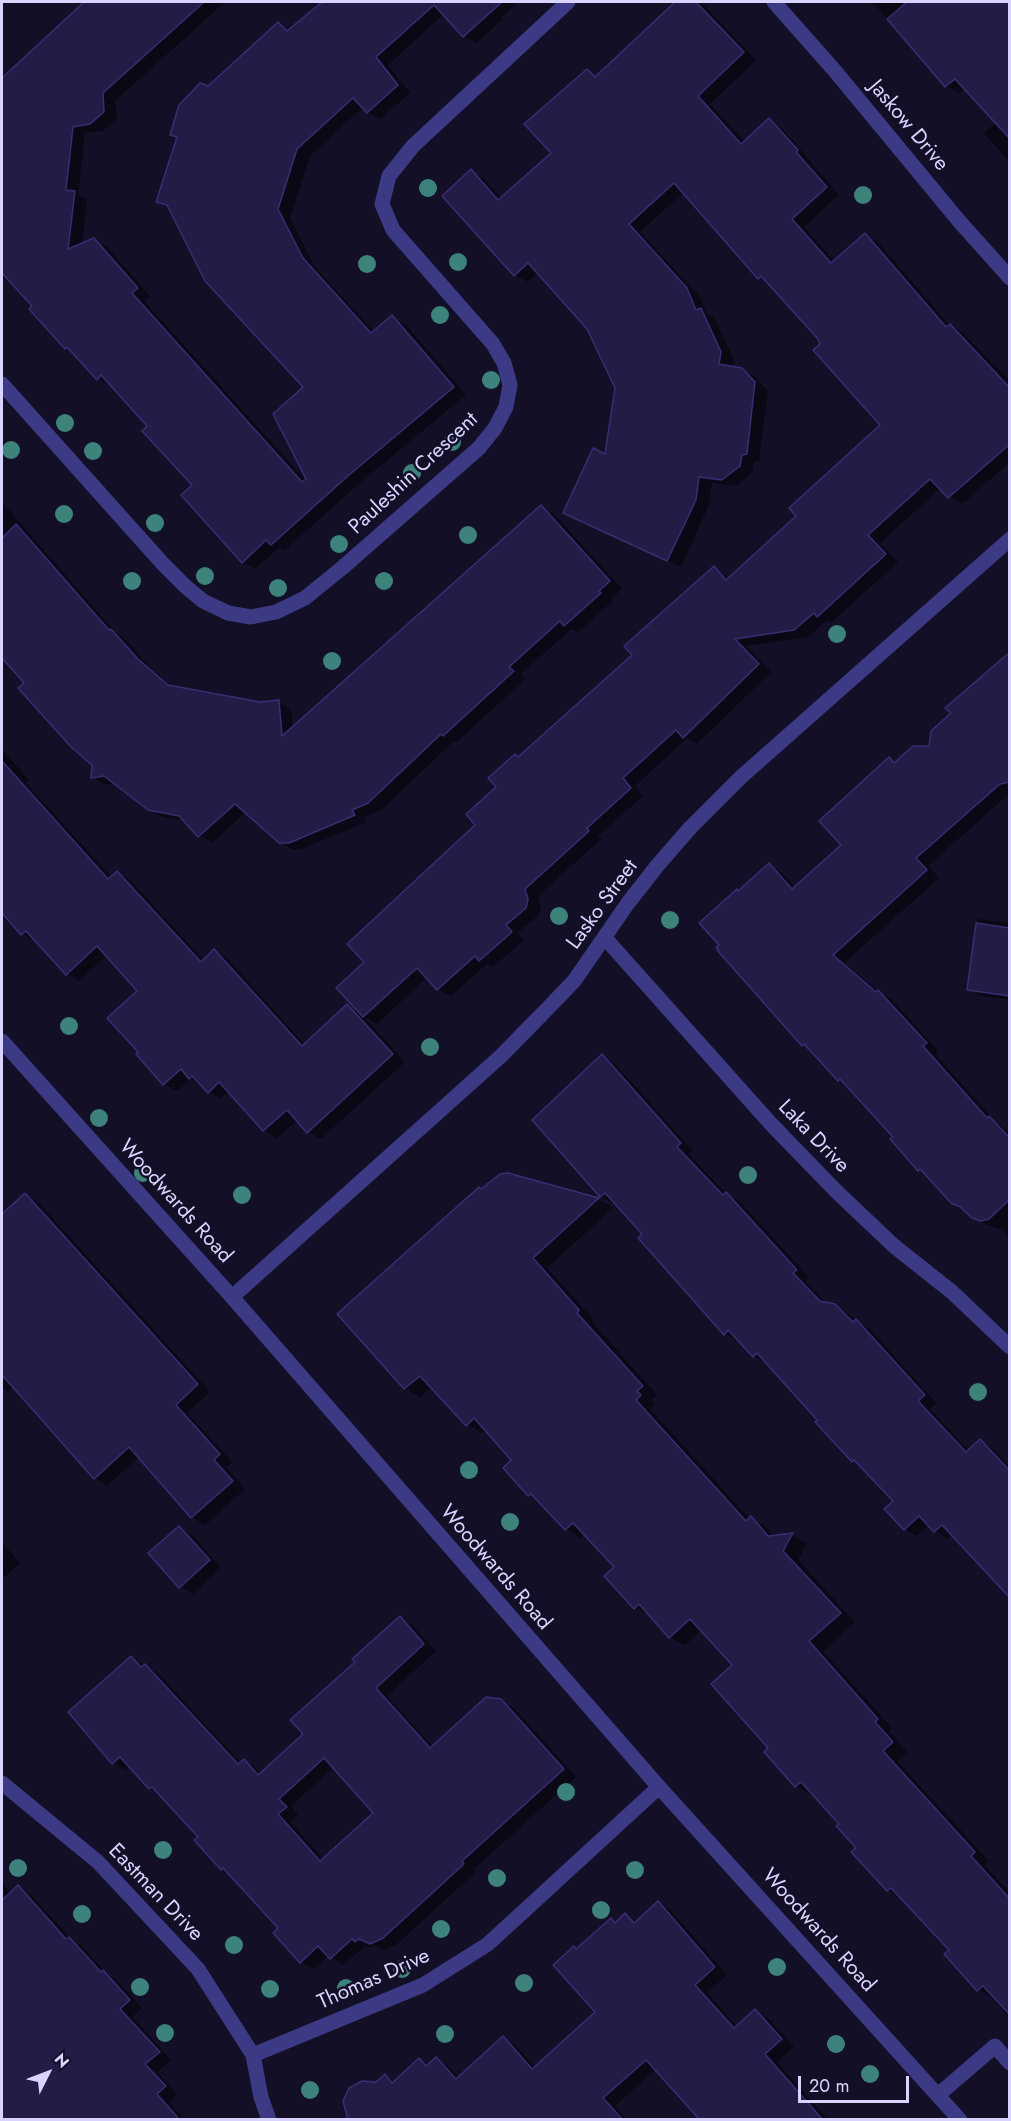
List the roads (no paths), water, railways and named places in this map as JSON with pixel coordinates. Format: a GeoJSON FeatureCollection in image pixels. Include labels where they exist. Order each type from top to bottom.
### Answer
{"type":"FeatureCollection","features":[{"type":"Feature","properties":{"kind":"street","name":"Pauleshin Crescent"},"geometry":{"type":"LineString","coordinates":[[2,384],[163,564],[203,601],[228,614],[251,617],[276,612],[304,597],[342,568],[479,448],[495,428],[506,407],[510,385],[504,363],[493,344],[393,230],[382,204],[389,176],[413,146],[568,2]]}},
{"type":"Feature","properties":{"kind":"street","name":"Jaskow Drive"},"geometry":{"type":"LineString","coordinates":[[774,2],[835,71],[959,222],[1010,278]]}},
{"type":"Feature","properties":{"kind":"street","name":"Lasko Street"},"geometry":{"type":"LineString","coordinates":[[232,1297],[501,1056],[574,981],[628,903],[657,866],[712,806],[750,769],[1010,539]]}},
{"type":"Feature","properties":{"kind":"street","name":"Laka Drive"},"geometry":{"type":"LineString","coordinates":[[605,938],[771,1124],[837,1192],[894,1246],[952,1292],[1010,1347]]}},
{"type":"Feature","properties":{"kind":"street","name":"Woodwards Road"},"geometry":{"type":"LineString","coordinates":[[2,1041],[232,1297],[659,1787],[960,2120]]}},
{"type":"Feature","properties":{"kind":"street","name":"Eastman Drive"},"geometry":{"type":"LineString","coordinates":[[2,1783],[98,1862],[198,1969],[253,2055]]}},
{"type":"Feature","properties":{"kind":"street","name":"Thomas Drive"},"geometry":{"type":"LineString","coordinates":[[253,2055],[423,1985],[488,1944],[659,1787]]}},
{"type":"Feature","properties":{"kind":"street"},"geometry":{"type":"LineString","coordinates":[[938,2095],[994,2046],[1010,2063]]}},
{"type":"Feature","properties":{"kind":"street"},"geometry":{"type":"LineString","coordinates":[[253,2055],[268,2120]]}}]}
